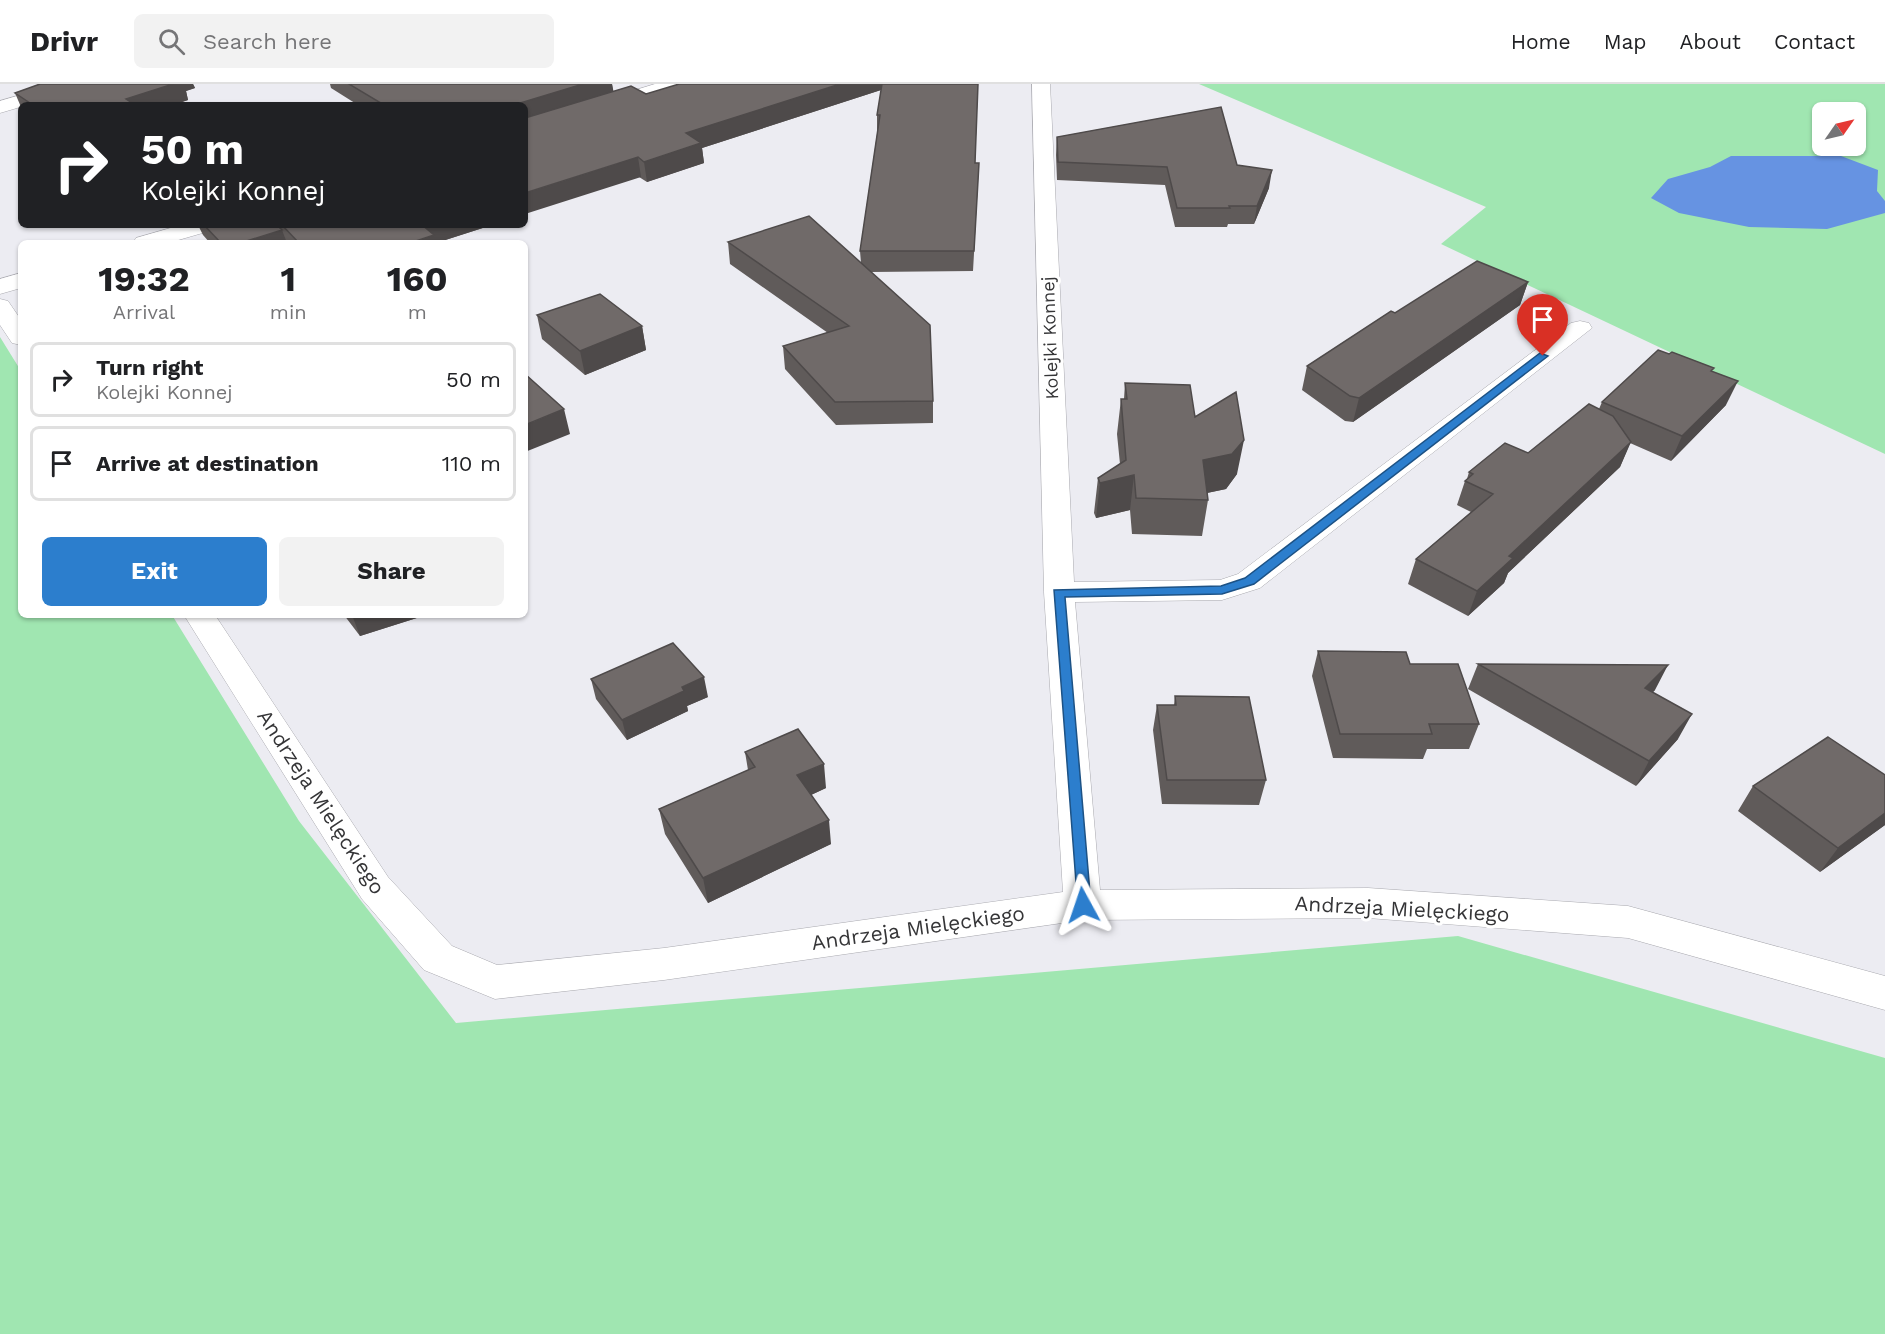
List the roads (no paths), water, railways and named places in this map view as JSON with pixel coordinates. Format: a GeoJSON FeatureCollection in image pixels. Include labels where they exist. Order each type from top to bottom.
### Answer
{"type":"FeatureCollection","features":[{"type":"Feature","properties":{"kind":"street"},"geometry":{"type":"LineString","coordinates":[[0,107],[78,84]]}},
{"type":"Feature","properties":{"kind":"street"},"geometry":{"type":"LineString","coordinates":[[528,129],[675,84]]}},
{"type":"Feature","properties":{"kind":"street","name":"Kolejki Konnej"},"geometry":{"type":"LineString","coordinates":[[1041,84],[1059,592],[1083,905]]}},
{"type":"Feature","properties":{"kind":"street"},"geometry":{"type":"LineString","coordinates":[[154,240],[194,228]]}},
{"type":"Feature","properties":{"kind":"street"},"geometry":{"type":"LineString","coordinates":[[0,286],[18,281]]}},
{"type":"Feature","properties":{"kind":"street"},"geometry":{"type":"LineString","coordinates":[[0,306],[18,333]]}},
{"type":"Feature","properties":{"kind":"street"},"geometry":{"type":"LineString","coordinates":[[1059,592],[1222,590],[1249,581],[1580,328]]}},
{"type":"Feature","properties":{"kind":"street","name":"Andrzeja Mielęckiego"},"geometry":{"type":"LineString","coordinates":[[201,618],[375,888],[438,958],[495,982],[664,964],[1083,905],[1368,903],[1628,922],[1885,993]]}},
{"type":"Feature","properties":{"kind":"water"},"geometry":{"type":"Polygon","coordinates":[[[1731,156],[1841,156],[1878,170],[1877,191],[1885,201],[1885,213],[1827,229],[1749,227],[1679,213],[1651,198],[1668,179],[1710,167],[1731,156]]]}}]}
